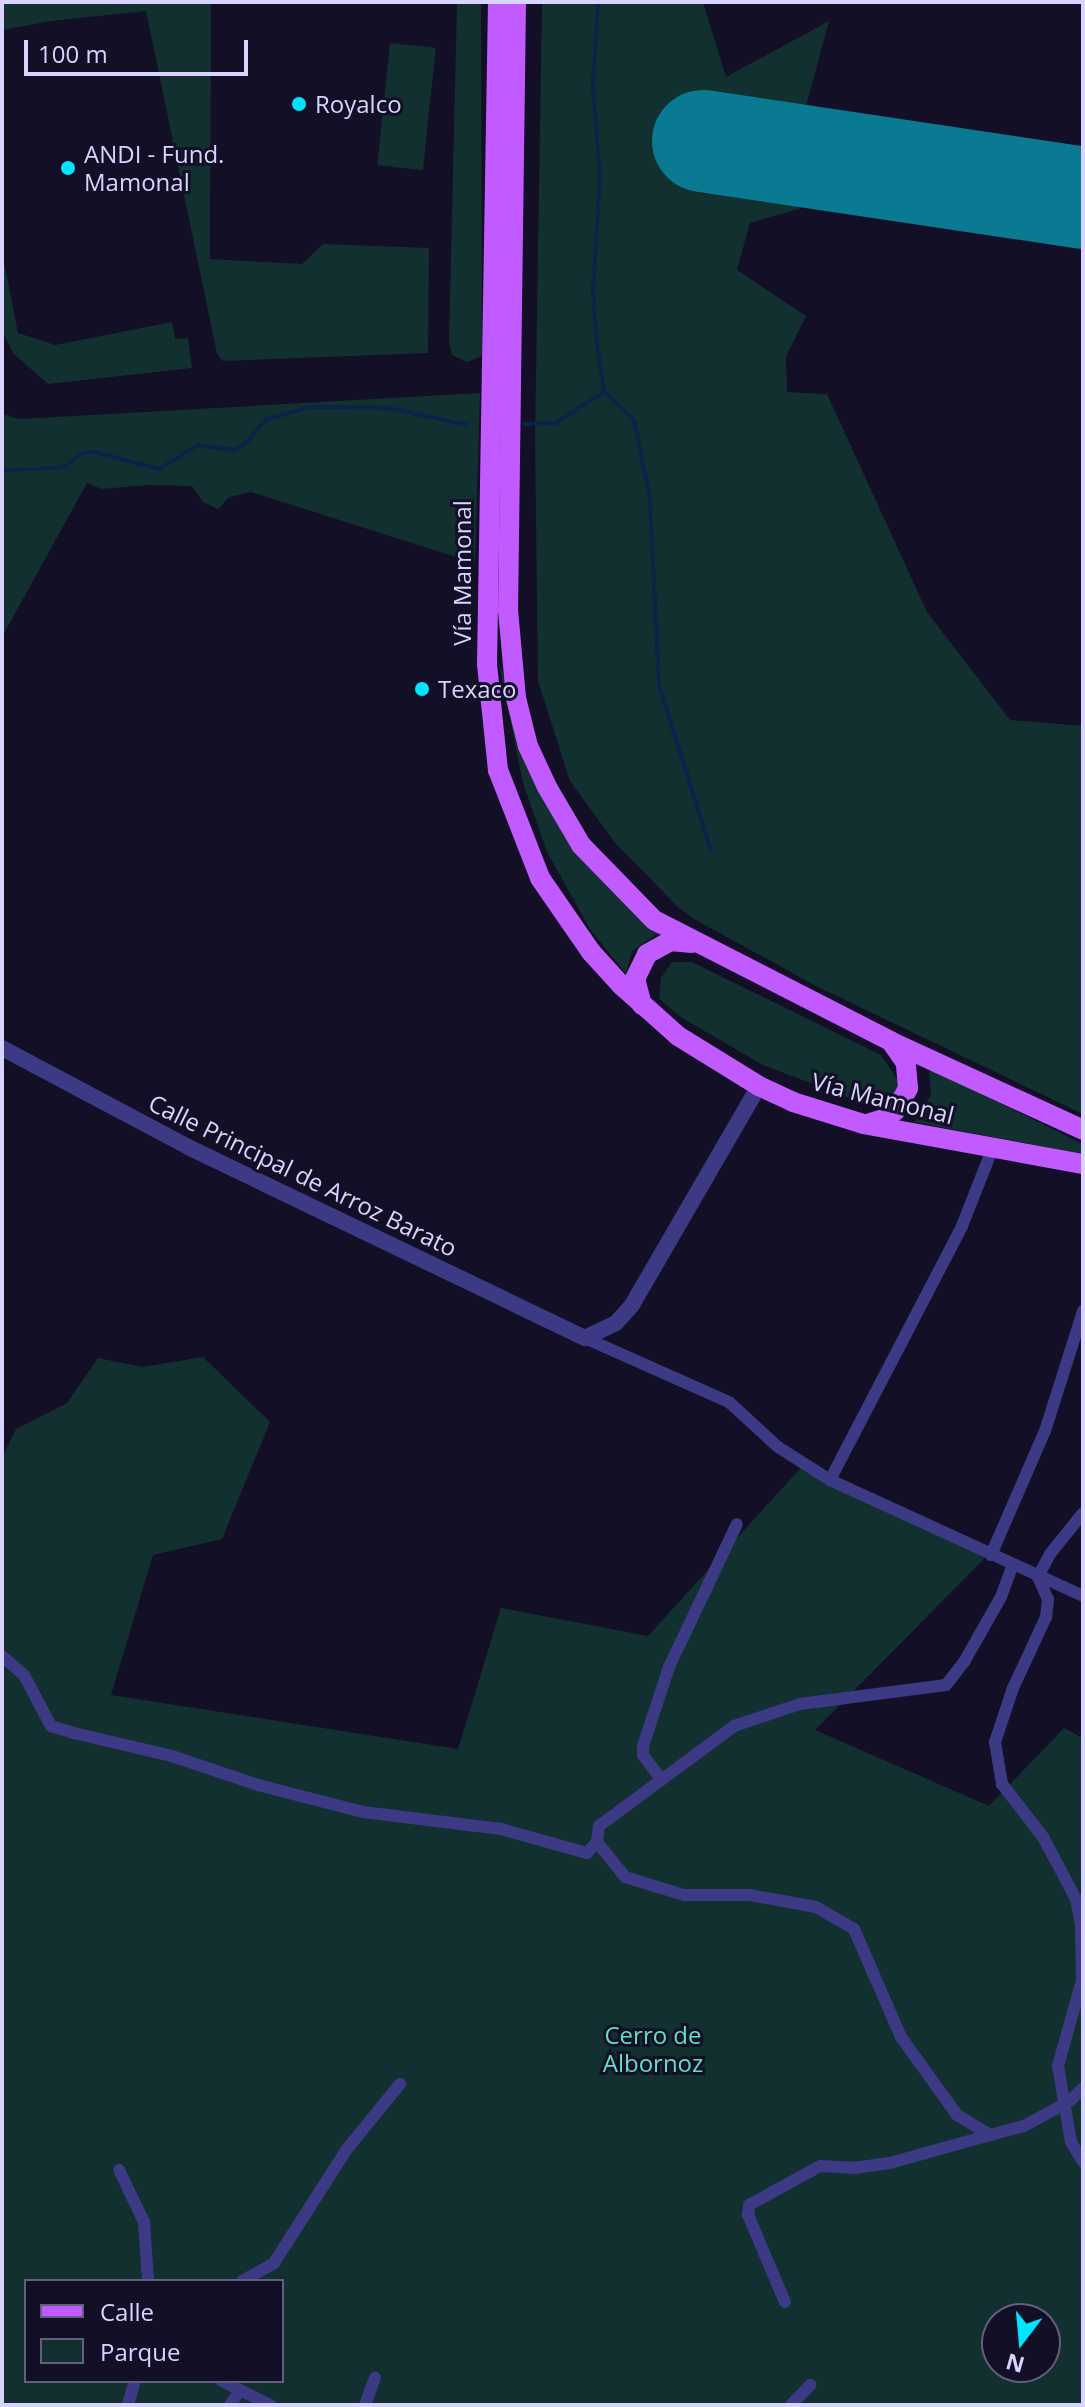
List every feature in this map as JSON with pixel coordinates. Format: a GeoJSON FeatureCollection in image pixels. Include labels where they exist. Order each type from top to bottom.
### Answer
{"type":"FeatureCollection","features":[{"type":"Feature","properties":{"kind":"main road","name":"Vía Mamonal"},"geometry":{"type":"LineString","coordinates":[[498,2],[486,614],[498,770],[540,878],[591,952],[642,1005],[678,1036],[759,1086],[863,1124],[992,1150],[1083,1164]]}},
{"type":"Feature","properties":{"kind":"main road","name":"Vía Mamonal"},"geometry":{"type":"LineString","coordinates":[[516,2],[508,610],[516,698],[528,746],[566,824],[581,845],[654,920],[697,945],[892,1042],[1083,1130]]}},
{"type":"Feature","properties":{"kind":"main road"},"geometry":{"type":"LineString","coordinates":[[642,1005],[635,979],[647,954],[670,941],[697,945]]}},
{"type":"Feature","properties":{"kind":"main road"},"geometry":{"type":"LineString","coordinates":[[863,1124],[887,1118],[904,1100],[908,1075],[906,1063],[892,1042]]}},
{"type":"Feature","properties":{"kind":"street","name":"Calle Principal de Arroz Barato"},"geometry":{"type":"LineString","coordinates":[[2,1048],[188,1147],[585,1338],[729,1402],[778,1447],[830,1480],[1083,1596]]}},
{"type":"Feature","properties":{"kind":"street"},"geometry":{"type":"LineString","coordinates":[[585,1338],[616,1323],[632,1305],[759,1086]]}},
{"type":"Feature","properties":{"kind":"street"},"geometry":{"type":"LineString","coordinates":[[830,1480],[962,1226],[992,1150]]}},
{"type":"Feature","properties":{"kind":"street"},"geometry":{"type":"LineString","coordinates":[[991,1555],[1045,1431],[1083,1311]]}},
{"type":"Feature","properties":{"kind":"street"},"geometry":{"type":"LineString","coordinates":[[1083,1513],[1050,1554],[1038,1577],[1048,1599],[1046,1617],[1003,1715],[995,1742],[995,1760],[1008,1796],[1043,1837],[1076,1899],[1081,1924],[1082,1980],[1058,2066],[1062,2106],[1071,2142],[1083,2162]]}},
{"type":"Feature","properties":{"kind":"street"},"geometry":{"type":"LineString","coordinates":[[661,1779],[643,1755],[643,1746],[669,1667],[737,1524]]}},
{"type":"Feature","properties":{"kind":"street"},"geometry":{"type":"LineString","coordinates":[[2,1656],[24,1675],[51,1726],[172,1756],[258,1785],[363,1812],[501,1829],[587,1853],[597,1842],[599,1826],[734,1726],[800,1704],[946,1685],[964,1662],[1001,1597],[1012,1566]]}},
{"type":"Feature","properties":{"kind":"street"},"geometry":{"type":"LineString","coordinates":[[597,1842],[625,1877],[684,1895],[750,1895],[816,1907],[854,1929],[901,2037],[957,2115],[990,2135]]}},
{"type":"Feature","properties":{"kind":"street"},"geometry":{"type":"LineString","coordinates":[[246,2279],[274,2263],[347,2149],[400,2084]]}},
{"type":"Feature","properties":{"kind":"street"},"geometry":{"type":"LineString","coordinates":[[785,2302],[748,2215],[749,2205],[820,2166],[854,2168],[890,2163],[1024,2126],[1062,2106],[1083,2088]]}},
{"type":"Feature","properties":{"kind":"street"},"geometry":{"type":"LineString","coordinates":[[119,2170],[144,2222],[150,2261],[148,2279]]}},
{"type":"Feature","properties":{"kind":"street"},"geometry":{"type":"LineString","coordinates":[[365,2405],[375,2378]]}},
{"type":"Feature","properties":{"kind":"street"},"geometry":{"type":"LineString","coordinates":[[128,2405],[134,2383]]}},
{"type":"Feature","properties":{"kind":"street"},"geometry":{"type":"LineString","coordinates":[[226,2383],[270,2405]]}},
{"type":"Feature","properties":{"kind":"street"},"geometry":{"type":"LineString","coordinates":[[791,2405],[810,2385]]}},
{"type":"Feature","properties":{"kind":"street"},"geometry":{"type":"LineString","coordinates":[[230,2405],[240,2390]]}},
{"type":"Feature","properties":{"kind":"green space"},"geometry":{"type":"Polygon","coordinates":[[[2,2],[211,2],[210,259],[302,264],[323,244],[429,248],[428,353],[223,361],[217,354],[146,11],[51,21],[2,30],[2,2]]]}},
{"type":"Feature","properties":{"kind":"green space"},"geometry":{"type":"Polygon","coordinates":[[[457,2],[481,2],[482,356],[467,362],[452,355],[449,342],[457,2]]]}},
{"type":"Feature","properties":{"kind":"green space"},"geometry":{"type":"Polygon","coordinates":[[[542,2],[703,2],[726,77],[829,21],[801,125],[799,209],[750,223],[737,270],[806,316],[786,357],[787,392],[827,394],[927,612],[1010,720],[1083,726],[1083,1114],[816,986],[694,919],[679,908],[616,844],[570,781],[538,681],[535,439],[542,2]]]}},
{"type":"Feature","properties":{"kind":"green space"},"geometry":{"type":"Polygon","coordinates":[[[390,43],[436,48],[423,170],[377,165],[390,43]]]}},
{"type":"Feature","properties":{"kind":"green space"},"geometry":{"type":"Polygon","coordinates":[[[2,252],[18,333],[55,345],[172,322],[175,339],[188,338],[192,368],[48,384],[13,353],[2,331],[2,252]]]}},
{"type":"Feature","properties":{"kind":"green space"},"geometry":{"type":"Polygon","coordinates":[[[480,393],[475,563],[251,492],[229,497],[218,509],[203,502],[192,486],[148,485],[102,489],[87,483],[2,637],[2,414],[19,419],[480,393]]]}},
{"type":"Feature","properties":{"kind":"green space"},"geometry":{"type":"Polygon","coordinates":[[[498,659],[537,781],[663,930],[632,951],[626,974],[590,929],[547,852],[523,783],[498,659]]]}},
{"type":"Feature","properties":{"kind":"green space"},"geometry":{"type":"Polygon","coordinates":[[[672,962],[692,962],[881,1055],[899,1082],[896,1096],[888,1105],[873,1107],[763,1065],[682,1018],[659,999],[661,978],[672,962]]]}},
{"type":"Feature","properties":{"kind":"green space"},"geometry":{"type":"Polygon","coordinates":[[[929,1068],[1083,1144],[1083,1154],[914,1122],[931,1095],[929,1068]]]}},
{"type":"Feature","properties":{"kind":"green space","name":"Cerro de Albornoz"},"geometry":{"type":"Polygon","coordinates":[[[203,1357],[270,1422],[222,1539],[153,1555],[111,1695],[458,1749],[501,1608],[648,1636],[806,1462],[990,1553],[815,1730],[989,1806],[1064,1728],[1083,1738],[1083,2405],[2,2405],[2,1457],[16,1429],[67,1403],[98,1358],[143,1367],[203,1357]]]}},
{"type":"Feature","properties":{"kind":"waterway"},"geometry":{"type":"LineString","coordinates":[[598,2],[593,86],[600,176],[593,291],[597,346],[604,392],[634,420],[650,500],[659,685],[711,851]]}},
{"type":"Feature","properties":{"kind":"waterway"},"geometry":{"type":"LineString","coordinates":[[524,424],[556,423],[604,392]]}},
{"type":"Feature","properties":{"kind":"waterway"},"geometry":{"type":"LineString","coordinates":[[2,470],[55,468],[65,466],[83,453],[95,452],[159,469],[198,445],[234,450],[244,445],[267,419],[311,407],[389,408],[467,425]]}},
{"type":"Feature","properties":{"kind":"runway"},"geometry":{"type":"LineString","coordinates":[[703,141],[1083,198]]}},
{"type":"Feature","properties":{"kind":"place","name":"Royalco"},"geometry":{"type":"Point","coordinates":[299,104]}},
{"type":"Feature","properties":{"kind":"place","name":"ANDI - Fund. Mamonal"},"geometry":{"type":"Point","coordinates":[68,168]}},
{"type":"Feature","properties":{"kind":"place","name":"Texaco"},"geometry":{"type":"Point","coordinates":[422,689]}}]}
